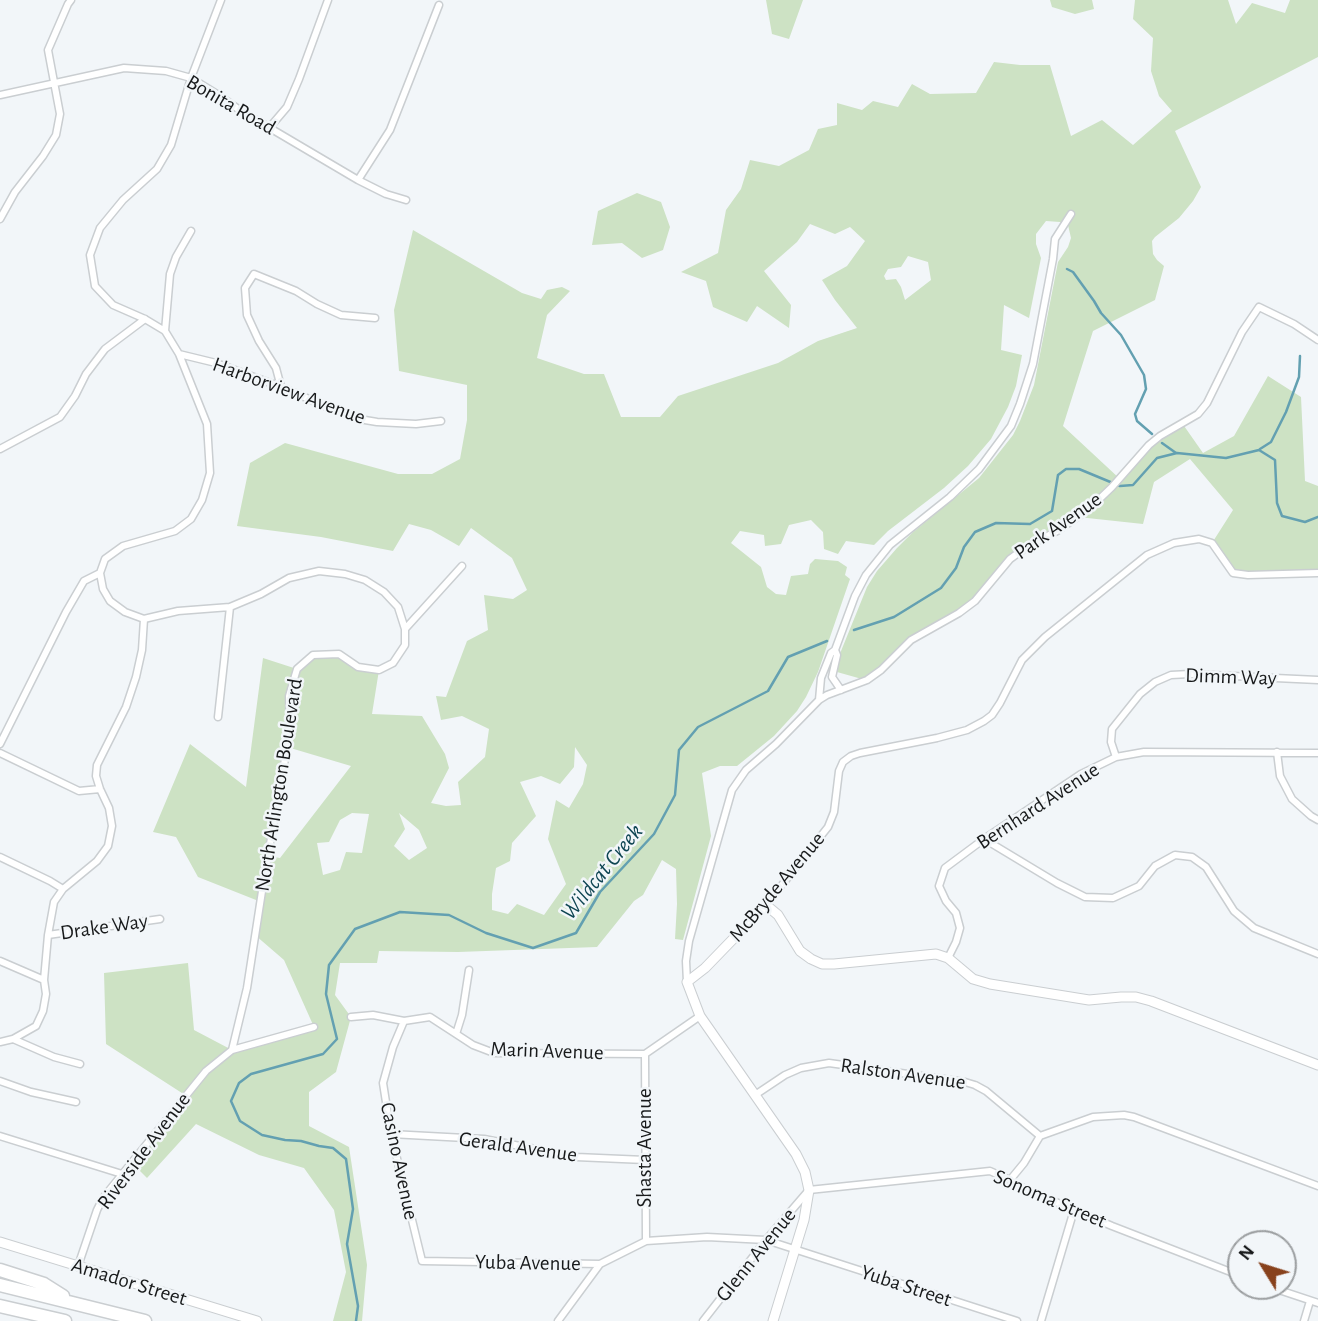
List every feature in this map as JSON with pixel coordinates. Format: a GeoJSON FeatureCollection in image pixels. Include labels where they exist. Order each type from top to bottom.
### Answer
{"type":"FeatureCollection","features":[{"type":"Feature","properties":{"kind":"highway"},"geometry":{"type":"LineString","coordinates":[[0,1270],[44,1284],[72,1302]]}},
{"type":"Feature","properties":{"kind":"highway"},"geometry":{"type":"LineString","coordinates":[[0,1285],[145,1321]]}},
{"type":"Feature","properties":{"kind":"highway"},"geometry":{"type":"LineString","coordinates":[[0,1306],[65,1321]]}},
{"type":"Feature","properties":{"kind":"highway"},"geometry":{"type":"LineString","coordinates":[[0,1315],[38,1321]]}},
{"type":"Feature","properties":{"kind":"main road"},"geometry":{"type":"LineString","coordinates":[[766,905],[778,915],[800,951],[822,964],[936,954],[948,958],[973,979],[990,984],[1089,1000],[1136,997],[1151,1001],[1318,1065]]}},
{"type":"Feature","properties":{"kind":"main road","name":"McBryde Avenue"},"geometry":{"type":"LineString","coordinates":[[687,982],[705,968],[766,905]]}},
{"type":"Feature","properties":{"kind":"main road"},"geometry":{"type":"LineString","coordinates":[[687,982],[701,1016],[796,1154],[805,1172],[809,1190],[804,1220],[773,1321]]}},
{"type":"Feature","properties":{"kind":"main road","name":"Amador Street"},"geometry":{"type":"LineString","coordinates":[[0,1242],[257,1321]]}},
{"type":"Feature","properties":{"kind":"street"},"geometry":{"type":"LineString","coordinates":[[0,219],[15,192],[56,135],[60,114],[48,50],[71,0]]}},
{"type":"Feature","properties":{"kind":"street"},"geometry":{"type":"LineString","coordinates":[[220,0],[191,78],[171,145],[157,169],[123,200],[100,228],[90,255],[95,286],[113,304],[145,318],[165,331],[179,354],[207,424],[210,473],[202,500],[191,519],[175,531],[123,546],[105,559],[100,573],[103,589],[110,601],[125,612],[145,619],[178,611],[230,607],[289,578],[319,571],[345,574],[365,579],[384,592],[398,607],[405,629]]}},
{"type":"Feature","properties":{"kind":"street"},"geometry":{"type":"LineString","coordinates":[[270,127],[287,107],[328,0]]}},
{"type":"Feature","properties":{"kind":"street"},"geometry":{"type":"LineString","coordinates":[[358,180],[390,130],[439,5]]}},
{"type":"Feature","properties":{"kind":"street","name":"Bonita Road"},"geometry":{"type":"LineString","coordinates":[[0,95],[124,68],[166,71],[191,78],[241,111],[358,180],[406,201]]}},
{"type":"Feature","properties":{"kind":"street"},"geometry":{"type":"LineString","coordinates":[[819,700],[820,681],[866,575],[896,540],[950,497],[979,469],[1011,426],[1033,363],[1055,239],[1071,214]]}},
{"type":"Feature","properties":{"kind":"street"},"geometry":{"type":"LineString","coordinates":[[165,331],[170,274],[191,231]]}},
{"type":"Feature","properties":{"kind":"street"},"geometry":{"type":"LineString","coordinates":[[281,387],[276,368],[247,315],[245,288],[254,274],[296,291],[341,315],[375,318]]}},
{"type":"Feature","properties":{"kind":"street","name":"Park Avenue"},"geometry":{"type":"LineString","coordinates":[[687,982],[686,961],[689,944],[732,790],[746,770],[819,700],[867,680],[881,670],[911,639],[959,613],[975,601],[1010,559],[1095,504],[1149,445],[1198,414],[1242,332],[1259,307],[1294,324],[1318,340]]}},
{"type":"Feature","properties":{"kind":"street"},"geometry":{"type":"LineString","coordinates":[[0,449],[60,417],[86,374],[106,349],[145,318]]}},
{"type":"Feature","properties":{"kind":"street","name":"Harborview Avenue"},"geometry":{"type":"LineString","coordinates":[[179,354],[216,363],[353,418],[416,424],[441,421]]}},
{"type":"Feature","properties":{"kind":"street","name":"McBryde Avenue"},"geometry":{"type":"LineString","coordinates":[[766,905],[828,827],[834,812],[839,771],[844,762],[860,752],[967,730],[984,721],[1000,703],[1022,660],[1045,636],[1147,555],[1174,542],[1199,539],[1212,543],[1233,573],[1318,573]]}},
{"type":"Feature","properties":{"kind":"street"},"geometry":{"type":"LineString","coordinates":[[405,629],[462,566]]}},
{"type":"Feature","properties":{"kind":"street"},"geometry":{"type":"LineString","coordinates":[[0,744],[84,581],[100,573]]}},
{"type":"Feature","properties":{"kind":"street"},"geometry":{"type":"LineString","coordinates":[[218,718],[230,607]]}},
{"type":"Feature","properties":{"kind":"street"},"geometry":{"type":"LineString","coordinates":[[0,1042],[13,1039],[36,1026],[43,1011],[46,994],[44,981],[48,934],[54,902],[63,889],[97,861],[108,846],[112,826],[109,808],[96,776],[97,765],[126,707],[136,677],[145,619]]}},
{"type":"Feature","properties":{"kind":"street","name":"North Arlington Boulevard"},"geometry":{"type":"LineString","coordinates":[[232,1050],[247,988],[290,732],[289,696],[297,669],[313,656],[339,654],[358,667],[379,670],[393,663],[405,645],[405,629]]}},
{"type":"Feature","properties":{"kind":"street"},"geometry":{"type":"LineString","coordinates":[[832,677],[837,655],[835,650]]}},
{"type":"Feature","properties":{"kind":"street"},"geometry":{"type":"LineString","coordinates":[[823,675],[832,677],[841,690]]}},
{"type":"Feature","properties":{"kind":"street","name":"Dimm Way"},"geometry":{"type":"LineString","coordinates":[[1116,757],[1111,742],[1112,729],[1140,694],[1154,682],[1171,675],[1318,680]]}},
{"type":"Feature","properties":{"kind":"street","name":"Bernhard Avenue"},"geometry":{"type":"LineString","coordinates":[[948,958],[960,928],[956,913],[939,886],[945,867],[1081,774],[1116,757],[1158,751],[1318,753]]}},
{"type":"Feature","properties":{"kind":"street"},"geometry":{"type":"LineString","coordinates":[[1277,752],[1280,776],[1292,799],[1318,820]]}},
{"type":"Feature","properties":{"kind":"street"},"geometry":{"type":"LineString","coordinates":[[0,753],[79,791],[100,789]]}},
{"type":"Feature","properties":{"kind":"street"},"geometry":{"type":"LineString","coordinates":[[984,839],[1085,897],[1113,898],[1139,887],[1155,866],[1175,855],[1192,857],[1206,867],[1234,911],[1254,928],[1318,954]]}},
{"type":"Feature","properties":{"kind":"street"},"geometry":{"type":"LineString","coordinates":[[0,857],[63,889]]}},
{"type":"Feature","properties":{"kind":"street","name":"Drake Way"},"geometry":{"type":"LineString","coordinates":[[48,934],[160,919]]}},
{"type":"Feature","properties":{"kind":"street"},"geometry":{"type":"LineString","coordinates":[[0,961],[44,981]]}},
{"type":"Feature","properties":{"kind":"street"},"geometry":{"type":"LineString","coordinates":[[456,1034],[469,970]]}},
{"type":"Feature","properties":{"kind":"street","name":"Marin Avenue"},"geometry":{"type":"LineString","coordinates":[[351,1017],[373,1015],[404,1021],[430,1017],[473,1045],[494,1053],[645,1054]]}},
{"type":"Feature","properties":{"kind":"street"},"geometry":{"type":"LineString","coordinates":[[645,1054],[701,1016]]}},
{"type":"Feature","properties":{"kind":"street","name":"Casino Avenue"},"geometry":{"type":"LineString","coordinates":[[404,1021],[383,1083],[391,1134],[422,1261]]}},
{"type":"Feature","properties":{"kind":"street"},"geometry":{"type":"LineString","coordinates":[[232,1050],[314,1027]]}},
{"type":"Feature","properties":{"kind":"street"},"geometry":{"type":"LineString","coordinates":[[13,1039],[54,1057],[80,1064]]}},
{"type":"Feature","properties":{"kind":"street","name":"Riverside Avenue"},"geometry":{"type":"LineString","coordinates":[[78,1266],[103,1198],[205,1070],[232,1050]]}},
{"type":"Feature","properties":{"kind":"street","name":"Shasta Avenue"},"geometry":{"type":"LineString","coordinates":[[645,1054],[646,1241]]}},
{"type":"Feature","properties":{"kind":"street","name":"Ralston Avenue"},"geometry":{"type":"LineString","coordinates":[[755,1095],[801,1068],[830,1063],[965,1082],[986,1091],[1040,1136]]}},
{"type":"Feature","properties":{"kind":"street"},"geometry":{"type":"LineString","coordinates":[[0,1081],[30,1092],[76,1102]]}},
{"type":"Feature","properties":{"kind":"street"},"geometry":{"type":"LineString","coordinates":[[1010,1180],[1040,1136],[1093,1117],[1124,1115],[1318,1186]]}},
{"type":"Feature","properties":{"kind":"street","name":"Gerald Avenue"},"geometry":{"type":"LineString","coordinates":[[391,1134],[484,1139],[576,1157],[645,1160]]}},
{"type":"Feature","properties":{"kind":"street"},"geometry":{"type":"LineString","coordinates":[[0,1136],[121,1174]]}},
{"type":"Feature","properties":{"kind":"street","name":"Sonoma Street"},"geometry":{"type":"LineString","coordinates":[[809,1190],[990,1171],[1074,1210],[1227,1270]]}},
{"type":"Feature","properties":{"kind":"street","name":"Glenn Avenue"},"geometry":{"type":"LineString","coordinates":[[703,1321],[809,1190]]}},
{"type":"Feature","properties":{"kind":"street"},"geometry":{"type":"LineString","coordinates":[[1041,1321],[1074,1210]]}},
{"type":"Feature","properties":{"kind":"street","name":"Yuba Avenue"},"geometry":{"type":"LineString","coordinates":[[422,1261],[600,1264],[646,1241],[707,1237],[766,1240],[796,1250]]}},
{"type":"Feature","properties":{"kind":"street","name":"Yuba Street"},"geometry":{"type":"LineString","coordinates":[[796,1250],[1017,1321]]}},
{"type":"Feature","properties":{"kind":"street"},"geometry":{"type":"LineString","coordinates":[[558,1321],[600,1264]]}},
{"type":"Feature","properties":{"kind":"street"},"geometry":{"type":"LineString","coordinates":[[1297,1296],[1318,1303]]}},
{"type":"Feature","properties":{"kind":"street"},"geometry":{"type":"LineString","coordinates":[[1304,1321],[1310,1301]]}},
{"type":"Feature","properties":{"kind":"green space"},"geometry":{"type":"Polygon","coordinates":[[[766,0],[803,0],[789,39],[772,34],[766,0]]]}},
{"type":"Feature","properties":{"kind":"green space"},"geometry":{"type":"Polygon","coordinates":[[[1050,0],[1092,0],[1094,9],[1075,14],[1052,7],[1050,0]]]}},
{"type":"Feature","properties":{"kind":"green space"},"geometry":{"type":"Polygon","coordinates":[[[1135,0],[1228,0],[1236,24],[1252,3],[1285,13],[1290,0],[1318,0],[1318,57],[1175,131],[1201,187],[1179,218],[1152,241],[1153,254],[1164,266],[1155,300],[1093,331],[1063,426],[1120,479],[1149,445],[1182,423],[1203,453],[1234,436],[1268,376],[1301,397],[1305,481],[1318,486],[1318,573],[1233,573],[1212,543],[1233,510],[1190,459],[1154,482],[1143,524],[1078,517],[1012,562],[978,602],[961,616],[913,643],[869,681],[837,672],[839,656],[867,587],[877,571],[912,533],[979,478],[1013,435],[1020,421],[1034,385],[1058,262],[1071,238],[1068,225],[1046,221],[1036,234],[1041,258],[1029,318],[1004,305],[1001,350],[1022,355],[1016,386],[991,439],[968,466],[874,545],[846,541],[838,554],[824,549],[823,532],[811,520],[789,525],[781,544],[765,546],[764,535],[740,531],[731,543],[761,567],[767,587],[776,594],[786,595],[791,576],[808,574],[810,564],[815,559],[838,561],[847,567],[845,575],[850,579],[818,672],[797,711],[774,736],[737,766],[720,766],[702,773],[711,836],[683,940],[675,939],[676,869],[662,860],[643,895],[634,901],[597,947],[458,952],[379,951],[377,963],[340,963],[335,995],[351,1017],[336,1072],[309,1092],[309,1126],[349,1147],[367,1265],[362,1321],[333,1321],[346,1272],[334,1210],[304,1168],[259,1155],[196,1124],[147,1178],[131,1162],[185,1095],[106,1044],[104,973],[188,963],[194,1030],[232,1050],[314,1027],[284,960],[255,935],[256,900],[198,877],[176,837],[153,832],[190,744],[246,787],[263,658],[297,669],[313,655],[339,654],[358,667],[379,670],[372,714],[422,716],[445,754],[449,768],[431,803],[461,805],[458,782],[485,757],[489,729],[462,716],[441,720],[436,696],[446,697],[467,641],[488,630],[484,595],[513,599],[527,590],[512,558],[471,528],[459,546],[431,530],[409,524],[393,551],[321,537],[237,526],[250,463],[285,443],[398,474],[432,474],[460,459],[467,420],[467,385],[399,371],[394,310],[413,230],[522,293],[541,299],[547,290],[562,287],[570,291],[547,315],[537,358],[584,374],[604,374],[621,417],[660,417],[678,396],[778,363],[818,341],[857,328],[822,280],[847,266],[865,241],[850,227],[835,234],[810,224],[797,242],[764,271],[791,305],[789,328],[757,306],[747,322],[713,307],[706,281],[681,272],[718,253],[726,210],[741,189],[750,160],[779,166],[809,150],[818,129],[837,125],[837,103],[862,110],[873,101],[898,107],[912,84],[930,94],[976,93],[994,62],[1050,65],[1071,136],[1102,120],[1133,145],[1172,111],[1159,96],[1151,71],[1153,38],[1133,19],[1135,0]],[[908,256],[901,267],[888,269],[884,276],[886,280],[896,279],[905,300],[931,280],[928,262],[908,256]],[[287,747],[269,856],[280,858],[351,766],[287,747]],[[575,747],[574,767],[560,784],[541,776],[520,782],[536,816],[512,843],[510,861],[496,868],[492,910],[508,914],[517,904],[544,915],[566,884],[548,839],[556,800],[569,808],[583,784],[587,765],[575,747]],[[352,813],[340,820],[329,842],[317,843],[323,875],[340,870],[346,852],[362,853],[369,814],[352,813]],[[399,813],[405,829],[394,846],[409,860],[427,848],[419,830],[399,813]]]}},
{"type":"Feature","properties":{"kind":"green space"},"geometry":{"type":"Polygon","coordinates":[[[637,193],[661,202],[670,227],[663,250],[642,258],[622,243],[592,245],[598,211],[637,193]]]}},
{"type":"Feature","properties":{"kind":"waterway"},"geometry":{"type":"LineString","coordinates":[[1067,269],[1073,272],[1101,313],[1121,335],[1144,375],[1146,389],[1135,414],[1137,421],[1152,434]]}},
{"type":"Feature","properties":{"kind":"waterway"},"geometry":{"type":"LineString","coordinates":[[1260,449],[1271,442],[1286,412],[1299,377],[1300,356]]}},
{"type":"Feature","properties":{"kind":"waterway"},"geometry":{"type":"LineString","coordinates":[[1162,443],[1176,453]]}},
{"type":"Feature","properties":{"kind":"waterway","name":"Wildcat Creek"},"geometry":{"type":"LineString","coordinates":[[854,630],[894,617],[941,588],[956,568],[964,547],[975,532],[996,523],[1030,524],[1052,511],[1058,475],[1066,469],[1079,469],[1120,486],[1133,485],[1157,458],[1177,453],[1226,458],[1259,450],[1275,460],[1277,503],[1282,516],[1305,522],[1318,517]]}},
{"type":"Feature","properties":{"kind":"waterway","name":"Wildcat Creek"},"geometry":{"type":"LineString","coordinates":[[356,1321],[358,1306],[347,1244],[353,1209],[346,1159],[333,1148],[262,1135],[240,1121],[231,1101],[239,1083],[251,1074],[323,1054],[337,1039],[326,994],[329,965],[355,929],[400,912],[449,915],[486,933],[533,948],[576,933],[600,892],[654,834],[675,795],[679,750],[698,727],[768,691],[788,657],[827,641]]}}]}
